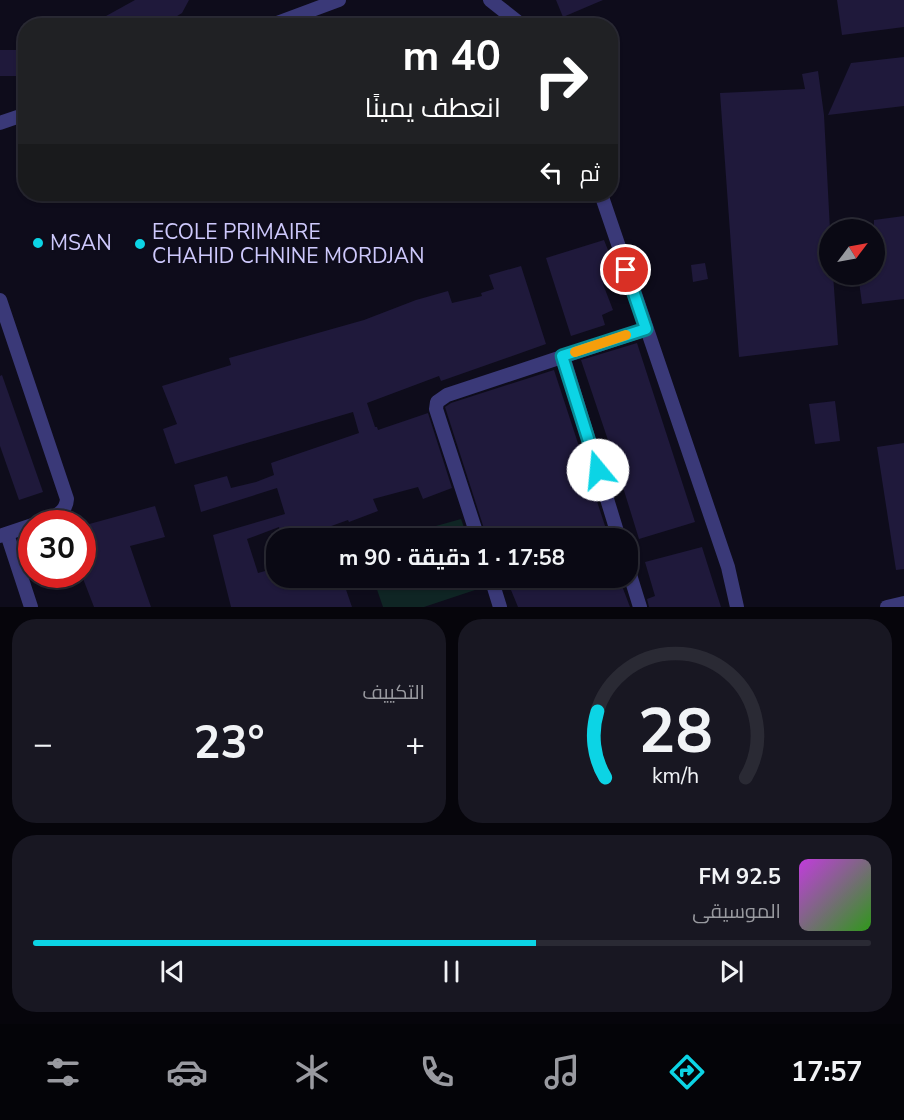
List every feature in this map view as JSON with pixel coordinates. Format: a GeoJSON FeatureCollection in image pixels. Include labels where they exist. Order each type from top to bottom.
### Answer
{"type":"FeatureCollection","features":[{"type":"Feature","properties":{"kind":"street"},"geometry":{"type":"LineString","coordinates":[[291,18],[339,0]]}},
{"type":"Feature","properties":{"kind":"street"},"geometry":{"type":"LineString","coordinates":[[490,0],[513,18]]}},
{"type":"Feature","properties":{"kind":"street"},"geometry":{"type":"LineString","coordinates":[[0,123],[18,117]]}},
{"type":"Feature","properties":{"kind":"street"},"geometry":{"type":"LineString","coordinates":[[603,201],[728,567],[737,607]]}},
{"type":"Feature","properties":{"kind":"street"},"geometry":{"type":"LineString","coordinates":[[0,300],[67,499],[64,510]]}},
{"type":"Feature","properties":{"kind":"street"},"geometry":{"type":"LineString","coordinates":[[475,528],[436,409],[437,402],[447,395],[646,329]]}},
{"type":"Feature","properties":{"kind":"street"},"geometry":{"type":"LineString","coordinates":[[562,356],[616,528]]}},
{"type":"Feature","properties":{"kind":"street"},"geometry":{"type":"LineString","coordinates":[[4,535],[31,607]]}},
{"type":"Feature","properties":{"kind":"street"},"geometry":{"type":"LineString","coordinates":[[493,588],[500,607]]}},
{"type":"Feature","properties":{"kind":"street"},"geometry":{"type":"LineString","coordinates":[[634,588],[640,607]]}},
{"type":"Feature","properties":{"kind":"green space"},"geometry":{"type":"Polygon","coordinates":[[[461,519],[464,528],[429,528],[461,519]]]}},
{"type":"Feature","properties":{"kind":"green space"},"geometry":{"type":"Polygon","coordinates":[[[376,588],[481,588],[424,607],[383,607],[376,588]]]}},
{"type":"Feature","properties":{"kind":"building"},"geometry":{"type":"Polygon","coordinates":[[[135,0],[189,0],[182,13],[174,18],[102,18],[135,0]]]}},
{"type":"Feature","properties":{"kind":"building"},"geometry":{"type":"Polygon","coordinates":[[[556,0],[603,0],[563,17],[556,0]]]}},
{"type":"Feature","properties":{"kind":"building"},"geometry":{"type":"Polygon","coordinates":[[[837,0],[904,0],[904,27],[842,35],[837,0]]]}},
{"type":"Feature","properties":{"kind":"building"},"geometry":{"type":"Polygon","coordinates":[[[0,50],[18,50],[18,76],[0,76],[0,50]]]}},
{"type":"Feature","properties":{"kind":"building"},"geometry":{"type":"Polygon","coordinates":[[[904,57],[904,106],[828,115],[851,63],[904,57]]]}},
{"type":"Feature","properties":{"kind":"building"},"geometry":{"type":"Polygon","coordinates":[[[818,71],[824,115],[829,219],[819,219],[819,285],[834,285],[838,345],[739,357],[720,93],[805,89],[802,74],[818,71]]]}},
{"type":"Feature","properties":{"kind":"building"},"geometry":{"type":"Polygon","coordinates":[[[904,216],[904,299],[862,304],[859,285],[885,285],[885,219],[882,219],[904,216]]]}},
{"type":"Feature","properties":{"kind":"building"},"geometry":{"type":"Polygon","coordinates":[[[604,240],[619,278],[603,284],[613,310],[602,315],[605,325],[571,336],[546,258],[604,240]]]}},
{"type":"Feature","properties":{"kind":"building"},"geometry":{"type":"Polygon","coordinates":[[[705,263],[708,279],[693,282],[691,265],[705,263]]]}},
{"type":"Feature","properties":{"kind":"building"},"geometry":{"type":"Polygon","coordinates":[[[521,266],[546,344],[441,381],[439,376],[367,403],[378,430],[428,413],[452,488],[423,499],[418,487],[373,499],[378,511],[349,522],[348,520],[326,528],[266,528],[266,532],[247,539],[258,573],[266,571],[266,588],[345,588],[352,607],[231,607],[213,535],[285,514],[277,488],[201,512],[194,485],[227,476],[231,488],[274,475],[271,463],[359,433],[353,412],[175,464],[163,429],[177,424],[162,386],[231,365],[229,358],[364,320],[416,300],[448,291],[452,303],[482,296],[481,293],[494,289],[489,275],[521,266]]]}},
{"type":"Feature","properties":{"kind":"building"},"geometry":{"type":"Polygon","coordinates":[[[637,343],[695,522],[639,539],[638,528],[636,528],[581,360],[637,343]]]}},
{"type":"Feature","properties":{"kind":"building"},"geometry":{"type":"Polygon","coordinates":[[[554,370],[606,528],[484,528],[445,407],[451,403],[554,370]]]}},
{"type":"Feature","properties":{"kind":"building"},"geometry":{"type":"Polygon","coordinates":[[[2,375],[43,492],[19,500],[0,446],[0,376],[2,375]]]}},
{"type":"Feature","properties":{"kind":"building"},"geometry":{"type":"Polygon","coordinates":[[[835,401],[840,441],[815,444],[809,404],[835,401]]]}},
{"type":"Feature","properties":{"kind":"building"},"geometry":{"type":"Polygon","coordinates":[[[904,443],[904,569],[896,570],[877,447],[904,443]]]}},
{"type":"Feature","properties":{"kind":"building"},"geometry":{"type":"Polygon","coordinates":[[[155,506],[165,537],[130,546],[151,607],[94,607],[87,588],[96,588],[96,522],[155,506]]]}},
{"type":"Feature","properties":{"kind":"building"},"geometry":{"type":"Polygon","coordinates":[[[702,547],[721,607],[649,607],[647,599],[655,596],[645,562],[702,547]]]}},
{"type":"Feature","properties":{"kind":"building"},"geometry":{"type":"Polygon","coordinates":[[[510,588],[623,588],[630,607],[518,607],[510,588]]]}},
{"type":"Feature","properties":{"kind":"slow traffic"},"geometry":{"type":"LineString","coordinates":[[575,352],[626,335]]}},
{"type":"Feature","properties":{"kind":"place","name":"MSAN"},"geometry":{"type":"Point","coordinates":[38,243]}},
{"type":"Feature","properties":{"kind":"place","name":"ECOLE PRIMAIRE CHAHID CHNINE MORDJAN"},"geometry":{"type":"Point","coordinates":[140,244]}},
{"type":"Feature","properties":{"kind":"route"},"geometry":{"type":"LineString","coordinates":[[598,470],[562,356],[646,329],[626,270]]}}]}
